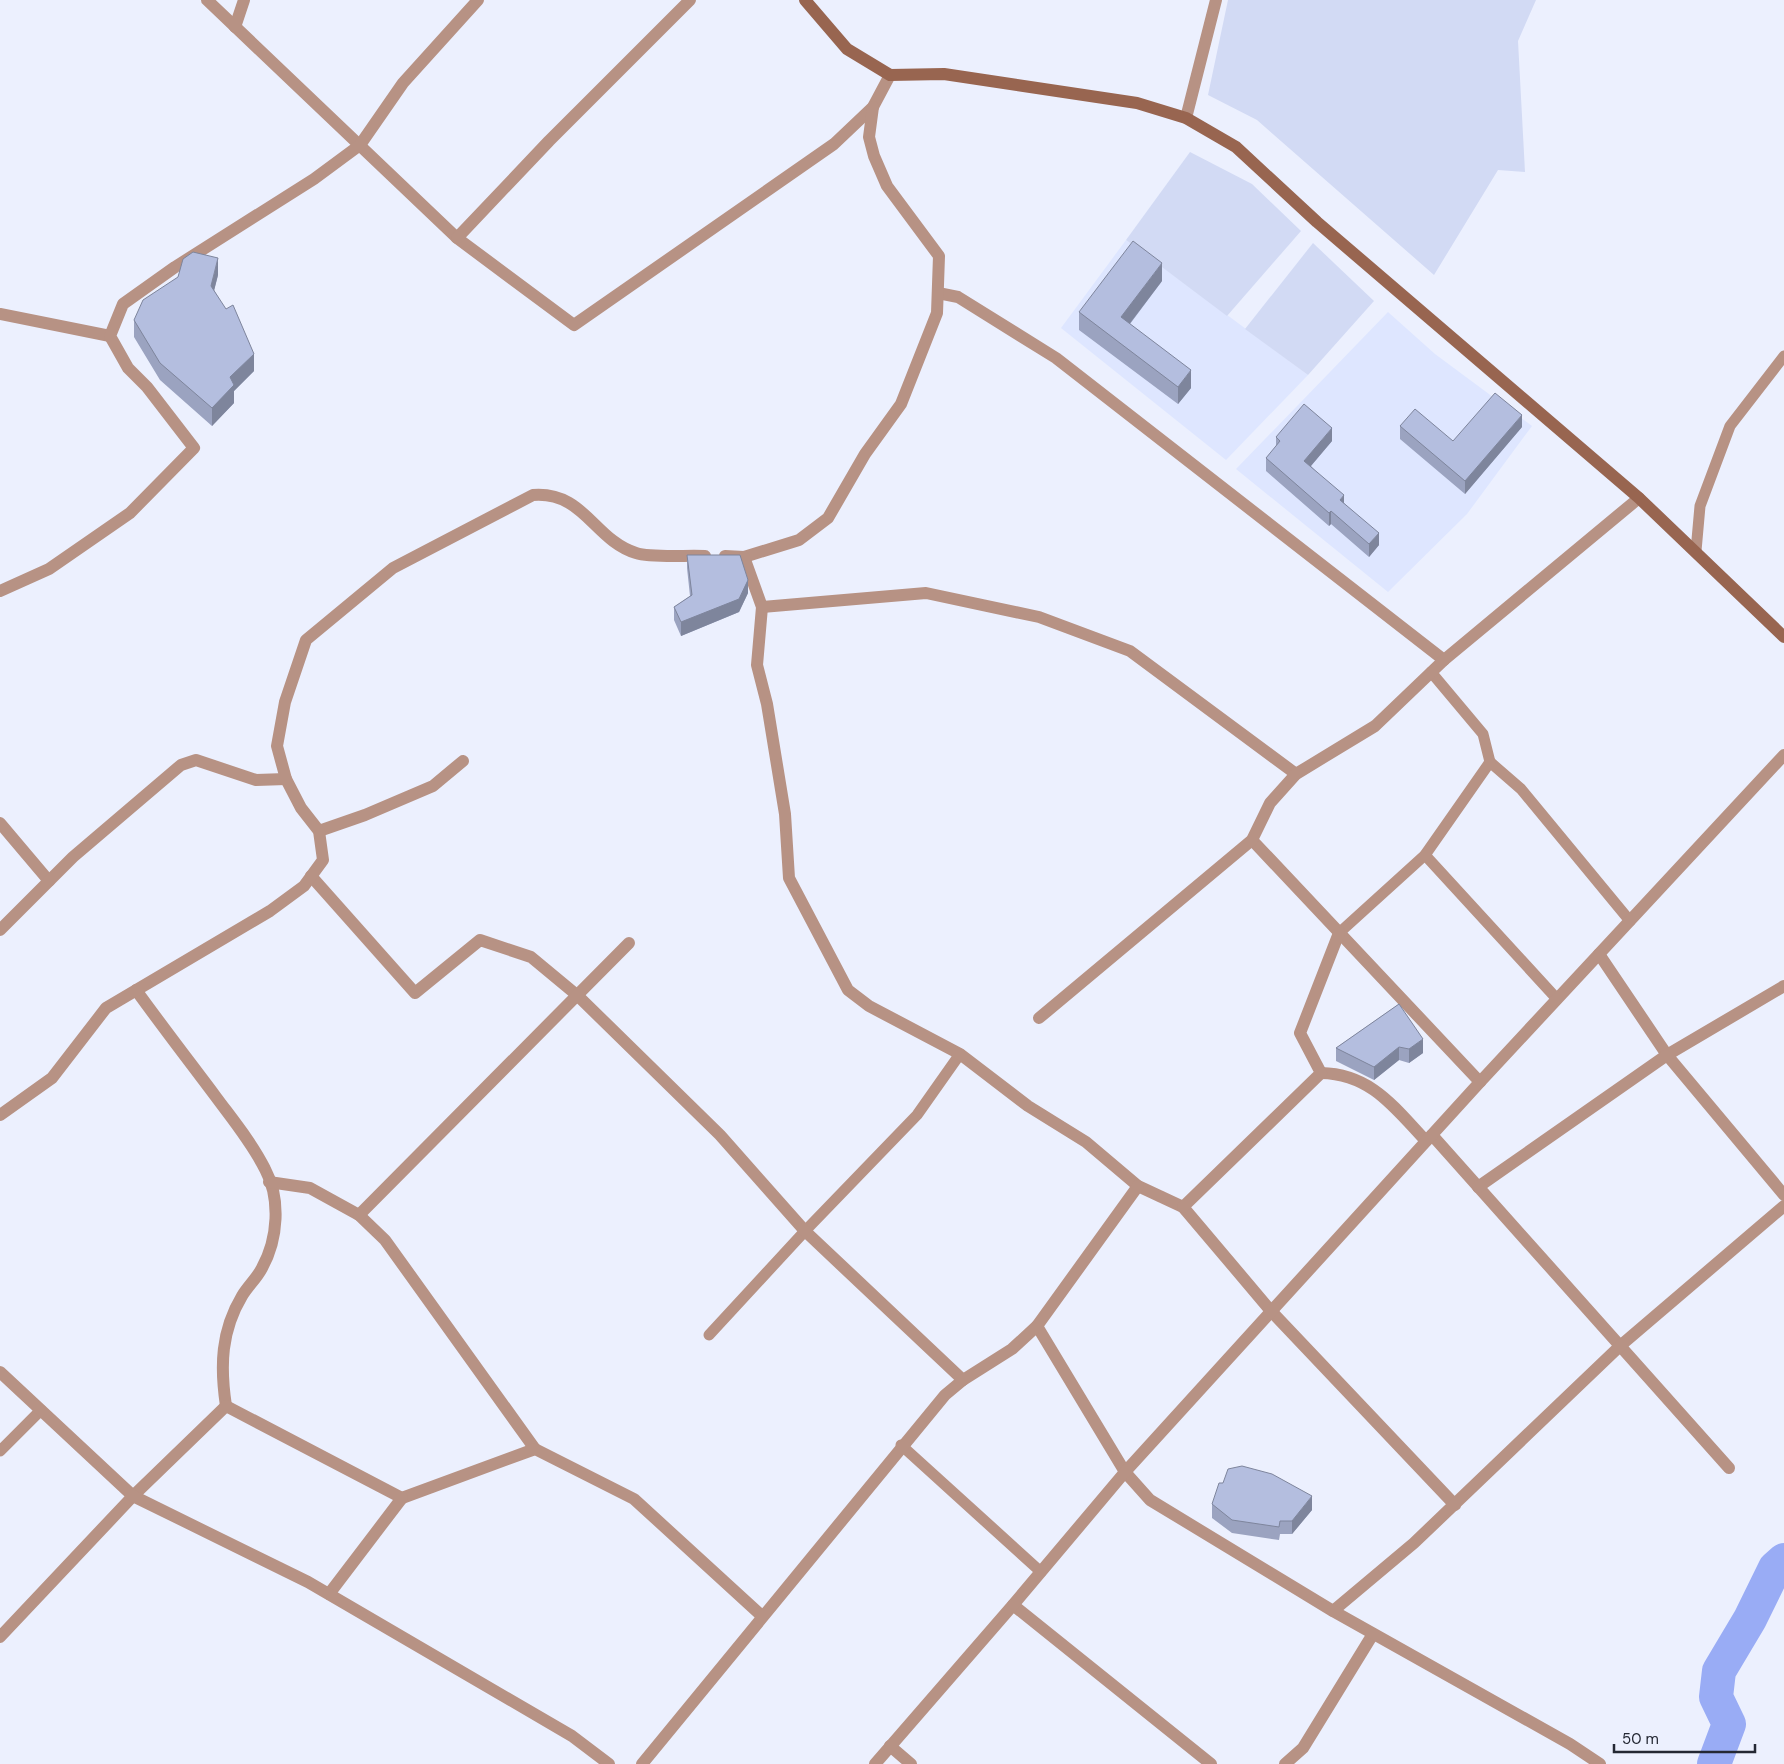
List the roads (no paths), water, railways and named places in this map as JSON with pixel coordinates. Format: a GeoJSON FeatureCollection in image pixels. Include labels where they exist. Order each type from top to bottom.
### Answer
{"type":"FeatureCollection","features":[{"type":"Feature","properties":{"kind":"main road"},"geometry":{"type":"LineString","coordinates":[[806,0],[847,49],[890,76],[954,75],[1137,103],[1186,118],[1236,147],[1318,222],[1639,498],[1784,637]]}},
{"type":"Feature","properties":{"kind":"street"},"geometry":{"type":"LineString","coordinates":[[207,0],[457,238],[574,325],[834,144],[872,107],[890,76]]}},
{"type":"Feature","properties":{"kind":"street"},"geometry":{"type":"LineString","coordinates":[[235,27],[244,0]]}},
{"type":"Feature","properties":{"kind":"street"},"geometry":{"type":"LineString","coordinates":[[110,336],[123,304],[175,267],[314,180],[360,145],[403,83],[478,0]]}},
{"type":"Feature","properties":{"kind":"street"},"geometry":{"type":"LineString","coordinates":[[457,238],[549,141],[690,0]]}},
{"type":"Feature","properties":{"kind":"street"},"geometry":{"type":"LineString","coordinates":[[1186,118],[1216,0]]}},
{"type":"Feature","properties":{"kind":"street"},"geometry":{"type":"LineString","coordinates":[[0,1116],[52,1078],[106,1008],[270,911],[304,886],[323,860],[319,831],[301,808],[286,779],[277,746],[284,702],[306,640],[393,568],[533,494],[550,494],[575,506],[608,536],[637,554],[744,557],[799,540],[828,518],[865,454],[901,404],[937,313],[940,256],[887,186],[874,156],[869,137],[872,107]]}},
{"type":"Feature","properties":{"kind":"street"},"geometry":{"type":"LineString","coordinates":[[938,293],[958,297],[1056,358],[1444,660]]}},
{"type":"Feature","properties":{"kind":"street"},"geometry":{"type":"LineString","coordinates":[[0,314],[110,336],[128,368],[147,387],[194,448],[130,513],[49,569],[0,590]]}},
{"type":"Feature","properties":{"kind":"street"},"geometry":{"type":"LineString","coordinates":[[1039,1018],[1252,840],[1270,803],[1296,774],[1375,726],[1444,660],[1639,498]]}},
{"type":"Feature","properties":{"kind":"street"},"geometry":{"type":"LineString","coordinates":[[744,557],[762,607],[757,665],[767,704],[784,814],[789,878],[848,990],[869,1006],[960,1054],[1028,1106],[1086,1142],[1138,1186],[1183,1207],[1271,1311],[1455,1505]]}},
{"type":"Feature","properties":{"kind":"street"},"geometry":{"type":"LineString","coordinates":[[762,607],[926,593],[1039,617],[1130,651],[1296,774]]}},
{"type":"Feature","properties":{"kind":"street"},"geometry":{"type":"LineString","coordinates":[[874,1764],[1013,1605],[1125,1472],[1480,1082],[1784,755]]}},
{"type":"Feature","properties":{"kind":"street"},"geometry":{"type":"LineString","coordinates":[[0,930],[73,857],[180,765],[196,760],[256,780],[286,779]]}},
{"type":"Feature","properties":{"kind":"street"},"geometry":{"type":"LineString","coordinates":[[319,831],[365,815],[433,786],[463,761]]}},
{"type":"Feature","properties":{"kind":"street"},"geometry":{"type":"LineString","coordinates":[[0,822],[49,881]]}},
{"type":"Feature","properties":{"kind":"street"},"geometry":{"type":"LineString","coordinates":[[1252,840],[1480,1082]]}},
{"type":"Feature","properties":{"kind":"street"},"geometry":{"type":"LineString","coordinates":[[311,876],[415,993],[480,940],[531,957],[578,996],[720,1135],[805,1232],[963,1380]]}},
{"type":"Feature","properties":{"kind":"street"},"geometry":{"type":"LineString","coordinates":[[1321,1073],[1300,1033],[1339,933]]}},
{"type":"Feature","properties":{"kind":"street"},"geometry":{"type":"LineString","coordinates":[[359,1215],[629,943]]}},
{"type":"Feature","properties":{"kind":"street"},"geometry":{"type":"LineString","coordinates":[[1599,954],[1667,1055],[1784,1195]]}},
{"type":"Feature","properties":{"kind":"street"},"geometry":{"type":"LineString","coordinates":[[1478,1186],[1667,1055],[1784,986]]}},
{"type":"Feature","properties":{"kind":"street"},"geometry":{"type":"LineString","coordinates":[[136,990],[241,1130],[266,1170],[275,1204],[275,1236],[262,1268],[242,1297],[228,1323],[223,1344],[222,1377],[226,1406]]}},
{"type":"Feature","properties":{"kind":"street"},"geometry":{"type":"LineString","coordinates":[[1183,1207],[1321,1073],[1338,1073],[1360,1081],[1382,1094],[1478,1186],[1729,1468]]}},
{"type":"Feature","properties":{"kind":"street"},"geometry":{"type":"LineString","coordinates":[[269,1182],[310,1188],[359,1215],[385,1240],[535,1449],[634,1499],[762,1616]]}},
{"type":"Feature","properties":{"kind":"street"},"geometry":{"type":"LineString","coordinates":[[642,1764],[901,1445],[945,1395],[963,1380],[1012,1350],[1036,1326],[1138,1186]]}},
{"type":"Feature","properties":{"kind":"street"},"geometry":{"type":"LineString","coordinates":[[1333,1611],[1455,1505],[1620,1346],[1784,1206]]}},
{"type":"Feature","properties":{"kind":"street"},"geometry":{"type":"LineString","coordinates":[[1036,1326],[1125,1472],[1150,1500],[1333,1611],[1570,1744],[1600,1764]]}},
{"type":"Feature","properties":{"kind":"street"},"geometry":{"type":"LineString","coordinates":[[0,1372],[133,1496],[329,1594],[572,1736],[609,1764]]}},
{"type":"Feature","properties":{"kind":"street"},"geometry":{"type":"LineString","coordinates":[[0,1637],[133,1496],[226,1406]]}},
{"type":"Feature","properties":{"kind":"street"},"geometry":{"type":"LineString","coordinates":[[226,1406],[402,1498]]}},
{"type":"Feature","properties":{"kind":"street"},"geometry":{"type":"LineString","coordinates":[[329,1594],[402,1498],[535,1449]]}},
{"type":"Feature","properties":{"kind":"street"},"geometry":{"type":"LineString","coordinates":[[1013,1605],[1211,1764]]}},
{"type":"Feature","properties":{"kind":"street"},"geometry":{"type":"LineString","coordinates":[[1285,1764],[1303,1748],[1373,1634]]}},
{"type":"Feature","properties":{"kind":"street"},"geometry":{"type":"LineString","coordinates":[[890,1746],[911,1764]]}},
{"type":"Feature","properties":{"kind":"lane"},"geometry":{"type":"LineString","coordinates":[[1696,551],[1700,506],[1730,426],[1784,356]]}},
{"type":"Feature","properties":{"kind":"lane"},"geometry":{"type":"LineString","coordinates":[[1431,672],[1483,734],[1490,762],[1521,789],[1630,920]]}},
{"type":"Feature","properties":{"kind":"lane"},"geometry":{"type":"LineString","coordinates":[[1339,933],[1425,855],[1490,762]]}},
{"type":"Feature","properties":{"kind":"lane"},"geometry":{"type":"LineString","coordinates":[[1425,855],[1557,999]]}},
{"type":"Feature","properties":{"kind":"lane"},"geometry":{"type":"LineString","coordinates":[[709,1335],[917,1115],[960,1054]]}},
{"type":"Feature","properties":{"kind":"lane"},"geometry":{"type":"LineString","coordinates":[[0,1451],[41,1410]]}},
{"type":"Feature","properties":{"kind":"lane"},"geometry":{"type":"LineString","coordinates":[[901,1445],[1040,1572]]}},
{"type":"Feature","properties":{"kind":"waterway"},"geometry":{"type":"LineString","coordinates":[[1714,1764],[1729,1724],[1716,1697],[1719,1671],[1750,1619],[1775,1568],[1784,1560]]}}]}
